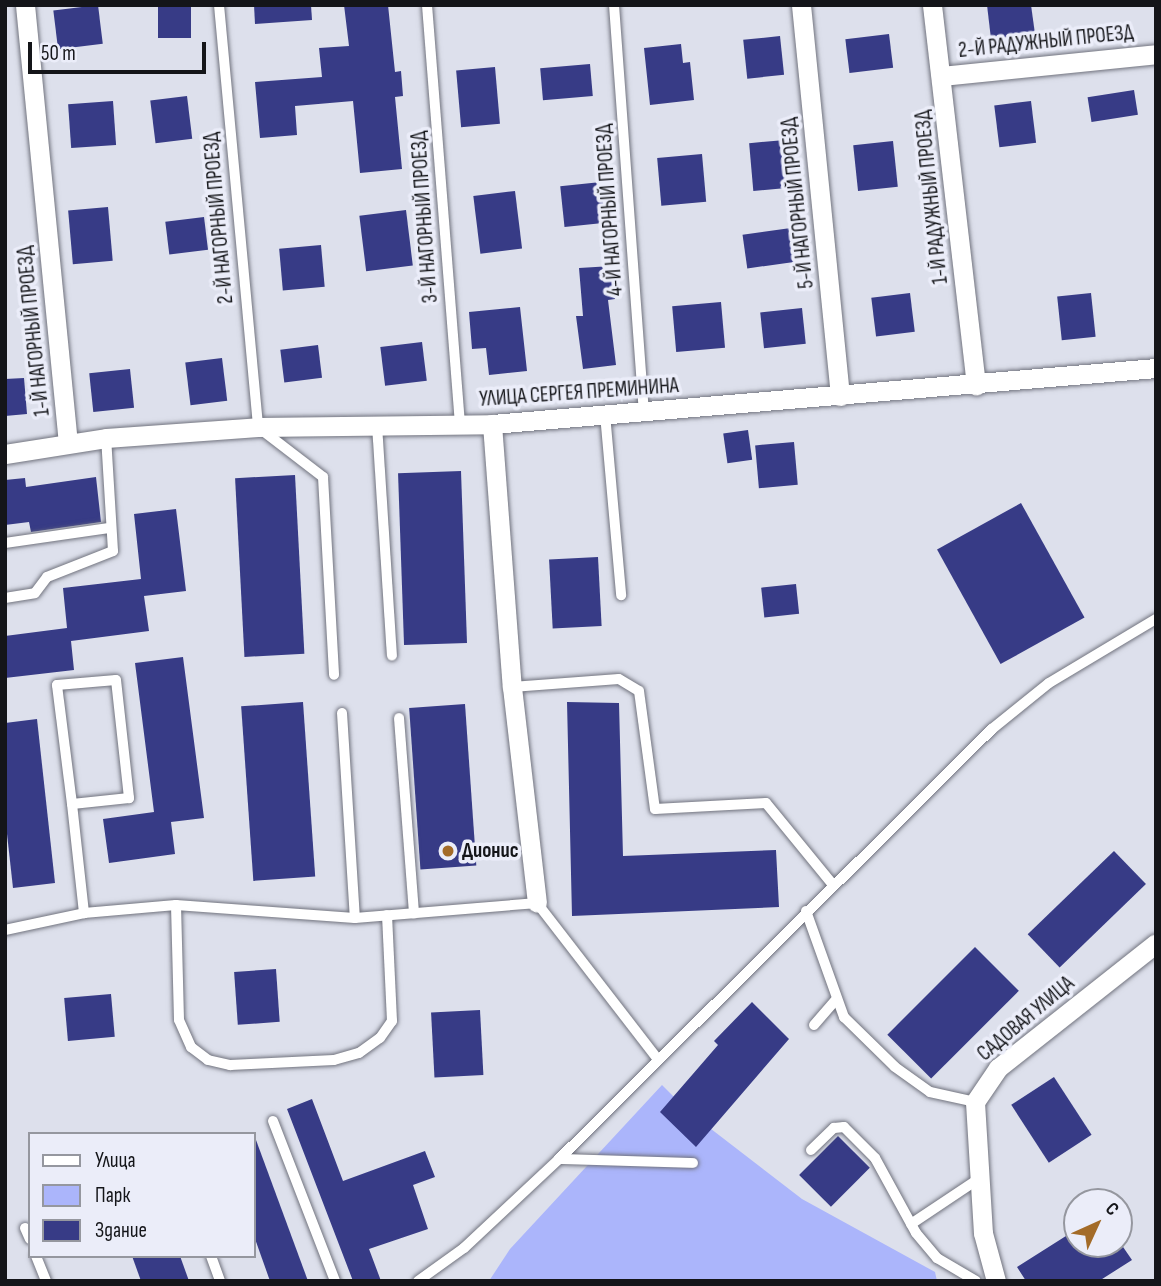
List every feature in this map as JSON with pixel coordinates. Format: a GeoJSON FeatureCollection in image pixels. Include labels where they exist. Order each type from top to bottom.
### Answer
{"type":"FeatureCollection","features":[{"type":"Feature","properties":{"kind":"street","name":"1-Й НАГОРНЫЙ ПРОЕЗД"},"geometry":{"type":"LineString","coordinates":[[26,5],[68,443]]}},
{"type":"Feature","properties":{"kind":"street","name":"5-Й НАГОРНЫЙ ПРОЕЗД"},"geometry":{"type":"LineString","coordinates":[[802,5],[840,396]]}},
{"type":"Feature","properties":{"kind":"street","name":"1-Й РАДУЖНЫЙ ПРОЕЗД"},"geometry":{"type":"LineString","coordinates":[[932,5],[976,385]]}},
{"type":"Feature","properties":{"kind":"street","name":"2-Й РАДУЖНЫЙ ПРОЕЗД"},"geometry":{"type":"LineString","coordinates":[[941,76],[1156,54]]}},
{"type":"Feature","properties":{"kind":"street","name":"УЛИЦА СЕРГЕЯ ПРЕМИНИНА"},"geometry":{"type":"LineString","coordinates":[[5,454],[68,443],[258,427],[492,424],[1156,368]]}},
{"type":"Feature","properties":{"kind":"street"},"geometry":{"type":"LineString","coordinates":[[492,424],[512,687],[537,902]]}},
{"type":"Feature","properties":{"kind":"street","name":"САДОВАЯ УЛИЦА"},"geometry":{"type":"LineString","coordinates":[[975,1101],[998,1068],[1156,943]]}},
{"type":"Feature","properties":{"kind":"street"},"geometry":{"type":"LineString","coordinates":[[975,1101],[977,1180],[983,1233],[996,1281]]}},
{"type":"Feature","properties":{"kind":"lane","name":"2-Й НАГОРНЫЙ ПРОЕЗД"},"geometry":{"type":"LineString","coordinates":[[219,5],[258,427]]}},
{"type":"Feature","properties":{"kind":"lane","name":"3-Й НАГОРНЫЙ ПРОЕЗД"},"geometry":{"type":"LineString","coordinates":[[427,5],[460,425]]}},
{"type":"Feature","properties":{"kind":"lane","name":"4-Й НАГОРНЫЙ ПРОЕЗД"},"geometry":{"type":"LineString","coordinates":[[614,5],[644,411]]}},
{"type":"Feature","properties":{"kind":"lane"},"geometry":{"type":"LineString","coordinates":[[605,414],[621,595]]}},
{"type":"Feature","properties":{"kind":"lane"},"geometry":{"type":"LineString","coordinates":[[377,425],[392,656]]}},
{"type":"Feature","properties":{"kind":"lane"},"geometry":{"type":"LineString","coordinates":[[258,427],[323,477],[334,674]]}},
{"type":"Feature","properties":{"kind":"lane"},"geometry":{"type":"LineString","coordinates":[[5,598],[35,593],[47,577],[113,551],[109,528],[106,439]]}},
{"type":"Feature","properties":{"kind":"lane"},"geometry":{"type":"LineString","coordinates":[[5,543],[109,528]]}},
{"type":"Feature","properties":{"kind":"lane"},"geometry":{"type":"LineString","coordinates":[[418,1281],[464,1248],[559,1159],[657,1058],[992,729],[1049,683],[1156,620]]}},
{"type":"Feature","properties":{"kind":"lane"},"geometry":{"type":"LineString","coordinates":[[512,687],[619,679],[639,691],[655,809],[766,803],[833,885]]}},
{"type":"Feature","properties":{"kind":"lane"},"geometry":{"type":"LineString","coordinates":[[72,804],[129,798],[116,680],[57,685],[84,914]]}},
{"type":"Feature","properties":{"kind":"lane"},"geometry":{"type":"LineString","coordinates":[[342,713],[355,918]]}},
{"type":"Feature","properties":{"kind":"lane"},"geometry":{"type":"LineString","coordinates":[[399,718],[414,914]]}},
{"type":"Feature","properties":{"kind":"lane"},"geometry":{"type":"LineString","coordinates":[[5,930],[84,914],[176,905],[355,918],[537,902],[657,1058]]}},
{"type":"Feature","properties":{"kind":"lane"},"geometry":{"type":"LineString","coordinates":[[176,905],[179,1020],[191,1047],[208,1060],[229,1065],[334,1060],[359,1053],[380,1038],[392,1021],[387,915]]}},
{"type":"Feature","properties":{"kind":"lane"},"geometry":{"type":"LineString","coordinates":[[806,911],[844,1017],[895,1067],[930,1092],[975,1101]]}},
{"type":"Feature","properties":{"kind":"lane"},"geometry":{"type":"LineString","coordinates":[[814,1025],[836,1000]]}},
{"type":"Feature","properties":{"kind":"lane"},"geometry":{"type":"LineString","coordinates":[[273,1121],[335,1281]]}},
{"type":"Feature","properties":{"kind":"lane"},"geometry":{"type":"LineString","coordinates":[[811,1150],[834,1128],[844,1127],[875,1158],[911,1224],[937,1258],[976,1281]]}},
{"type":"Feature","properties":{"kind":"lane"},"geometry":{"type":"LineString","coordinates":[[559,1159],[693,1163]]}},
{"type":"Feature","properties":{"kind":"lane"},"geometry":{"type":"LineString","coordinates":[[911,1224],[977,1180]]}},
{"type":"Feature","properties":{"kind":"lane"},"geometry":{"type":"LineString","coordinates":[[25,1228],[28,1235]]}},
{"type":"Feature","properties":{"kind":"lane"},"geometry":{"type":"LineString","coordinates":[[37,1258],[46,1281]]}},
{"type":"Feature","properties":{"kind":"lane"},"geometry":{"type":"LineString","coordinates":[[212,1258],[220,1281]]}},
{"type":"Feature","properties":{"kind":"green space"},"geometry":{"type":"Polygon","coordinates":[[[662,1085],[689,1112],[802,1199],[935,1272],[937,1281],[489,1281],[510,1249],[662,1085]]]}},
{"type":"Feature","properties":{"kind":"building"},"geometry":{"type":"Polygon","coordinates":[[[98,5],[103,44],[58,49],[53,10],[98,5]]]}},
{"type":"Feature","properties":{"kind":"building"},"geometry":{"type":"Polygon","coordinates":[[[158,5],[191,5],[191,38],[158,38],[158,5]]]}},
{"type":"Feature","properties":{"kind":"building"},"geometry":{"type":"Polygon","coordinates":[[[254,5],[311,5],[312,20],[255,24],[254,5]]]}},
{"type":"Feature","properties":{"kind":"building"},"geometry":{"type":"Polygon","coordinates":[[[344,5],[388,5],[395,72],[401,71],[403,96],[395,97],[402,169],[360,173],[353,101],[295,106],[297,135],[260,138],[255,82],[322,77],[319,48],[349,46],[344,5]]]}},
{"type":"Feature","properties":{"kind":"building"},"geometry":{"type":"Polygon","coordinates":[[[987,5],[1031,5],[1035,34],[991,39],[987,5]]]}},
{"type":"Feature","properties":{"kind":"building"},"geometry":{"type":"Polygon","coordinates":[[[889,34],[893,68],[849,73],[845,39],[889,34]]]}},
{"type":"Feature","properties":{"kind":"building"},"geometry":{"type":"Polygon","coordinates":[[[780,36],[784,75],[747,79],[743,40],[780,36]]]}},
{"type":"Feature","properties":{"kind":"building"},"geometry":{"type":"Polygon","coordinates":[[[681,44],[683,63],[690,62],[694,100],[650,105],[644,48],[681,44]]]}},
{"type":"Feature","properties":{"kind":"building"},"geometry":{"type":"Polygon","coordinates":[[[590,64],[593,96],[543,100],[540,68],[590,64]]]}},
{"type":"Feature","properties":{"kind":"building"},"geometry":{"type":"Polygon","coordinates":[[[495,67],[500,124],[461,127],[456,70],[495,67]]]}},
{"type":"Feature","properties":{"kind":"building"},"geometry":{"type":"Polygon","coordinates":[[[1134,90],[1138,115],[1091,122],[1088,97],[1134,90]]]}},
{"type":"Feature","properties":{"kind":"building"},"geometry":{"type":"Polygon","coordinates":[[[187,96],[192,139],[156,143],[150,101],[187,96]]]}},
{"type":"Feature","properties":{"kind":"building"},"geometry":{"type":"Polygon","coordinates":[[[113,101],[116,145],[71,148],[68,104],[113,101]]]}},
{"type":"Feature","properties":{"kind":"building"},"geometry":{"type":"Polygon","coordinates":[[[1031,101],[1036,143],[999,147],[994,106],[1031,101]]]}},
{"type":"Feature","properties":{"kind":"building"},"geometry":{"type":"Polygon","coordinates":[[[785,140],[789,188],[753,191],[749,143],[785,140]]]}},
{"type":"Feature","properties":{"kind":"building"},"geometry":{"type":"Polygon","coordinates":[[[893,141],[898,187],[858,191],[853,145],[893,141]]]}},
{"type":"Feature","properties":{"kind":"building"},"geometry":{"type":"Polygon","coordinates":[[[702,154],[706,202],[661,206],[657,158],[702,154]]]}},
{"type":"Feature","properties":{"kind":"building"},"geometry":{"type":"Polygon","coordinates":[[[601,182],[605,223],[565,227],[560,186],[601,182]]]}},
{"type":"Feature","properties":{"kind":"building"},"geometry":{"type":"Polygon","coordinates":[[[515,191],[522,249],[480,254],[473,196],[515,191]]]}},
{"type":"Feature","properties":{"kind":"building"},"geometry":{"type":"Polygon","coordinates":[[[108,207],[113,261],[73,264],[68,210],[108,207]]]}},
{"type":"Feature","properties":{"kind":"building"},"geometry":{"type":"Polygon","coordinates":[[[406,210],[413,266],[366,271],[359,216],[406,210]]]}},
{"type":"Feature","properties":{"kind":"building"},"geometry":{"type":"Polygon","coordinates":[[[204,217],[208,250],[169,255],[165,222],[204,217]]]}},
{"type":"Feature","properties":{"kind":"building"},"geometry":{"type":"Polygon","coordinates":[[[798,227],[803,261],[747,268],[743,235],[798,227]]]}},
{"type":"Feature","properties":{"kind":"building"},"geometry":{"type":"Polygon","coordinates":[[[321,245],[325,287],[283,291],[279,249],[321,245]]]}},
{"type":"Feature","properties":{"kind":"building"},"geometry":{"type":"Polygon","coordinates":[[[612,266],[615,299],[608,300],[616,365],[583,369],[576,316],[583,316],[579,268],[612,266]]]}},
{"type":"Feature","properties":{"kind":"building"},"geometry":{"type":"Polygon","coordinates":[[[910,293],[915,332],[876,336],[871,298],[910,293]]]}},
{"type":"Feature","properties":{"kind":"building"},"geometry":{"type":"Polygon","coordinates":[[[1091,293],[1096,337],[1062,340],[1057,297],[1091,293]]]}},
{"type":"Feature","properties":{"kind":"building"},"geometry":{"type":"Polygon","coordinates":[[[721,302],[725,348],[676,352],[672,306],[721,302]]]}},
{"type":"Feature","properties":{"kind":"building"},"geometry":{"type":"Polygon","coordinates":[[[520,307],[527,371],[489,375],[486,348],[472,349],[469,312],[520,307]]]}},
{"type":"Feature","properties":{"kind":"building"},"geometry":{"type":"Polygon","coordinates":[[[802,308],[806,344],[764,348],[760,312],[802,308]]]}},
{"type":"Feature","properties":{"kind":"building"},"geometry":{"type":"Polygon","coordinates":[[[422,342],[427,381],[385,386],[380,347],[422,342]]]}},
{"type":"Feature","properties":{"kind":"building"},"geometry":{"type":"Polygon","coordinates":[[[318,345],[322,378],[284,382],[280,350],[318,345]]]}},
{"type":"Feature","properties":{"kind":"building"},"geometry":{"type":"Polygon","coordinates":[[[222,358],[227,401],[191,405],[185,363],[222,358]]]}},
{"type":"Feature","properties":{"kind":"building"},"geometry":{"type":"Polygon","coordinates":[[[130,369],[134,408],[93,412],[89,373],[130,369]]]}},
{"type":"Feature","properties":{"kind":"building"},"geometry":{"type":"Polygon","coordinates":[[[24,378],[27,414],[5,416],[5,379],[24,378]]]}},
{"type":"Feature","properties":{"kind":"building"},"geometry":{"type":"Polygon","coordinates":[[[748,430],[752,460],[727,463],[723,433],[748,430]]]}},
{"type":"Feature","properties":{"kind":"building"},"geometry":{"type":"Polygon","coordinates":[[[794,442],[798,485],[759,488],[755,445],[794,442]]]}},
{"type":"Feature","properties":{"kind":"building"},"geometry":{"type":"Polygon","coordinates":[[[461,471],[467,643],[404,645],[398,473],[461,471]]]}},
{"type":"Feature","properties":{"kind":"building"},"geometry":{"type":"Polygon","coordinates":[[[295,475],[304,654],[244,657],[235,478],[295,475]]]}},
{"type":"Feature","properties":{"kind":"building"},"geometry":{"type":"Polygon","coordinates":[[[96,477],[101,522],[31,532],[29,522],[5,525],[5,480],[25,478],[26,487],[96,477]]]}},
{"type":"Feature","properties":{"kind":"building"},"geometry":{"type":"Polygon","coordinates":[[[1021,503],[1085,618],[1001,664],[937,550],[1021,503]]]}},
{"type":"Feature","properties":{"kind":"building"},"geometry":{"type":"Polygon","coordinates":[[[176,509],[186,591],[144,596],[149,631],[71,641],[74,670],[5,678],[5,636],[67,628],[63,588],[141,579],[134,514],[176,509]]]}},
{"type":"Feature","properties":{"kind":"building"},"geometry":{"type":"Polygon","coordinates":[[[598,557],[602,626],[553,628],[549,560],[598,557]]]}},
{"type":"Feature","properties":{"kind":"building"},"geometry":{"type":"Polygon","coordinates":[[[796,584],[799,614],[764,617],[761,588],[796,584]]]}},
{"type":"Feature","properties":{"kind":"building"},"geometry":{"type":"Polygon","coordinates":[[[183,657],[204,818],[171,822],[175,854],[109,863],[103,819],[154,812],[135,663],[183,657]]]}},
{"type":"Feature","properties":{"kind":"building"},"geometry":{"type":"Polygon","coordinates":[[[303,702],[315,877],[253,881],[241,706],[303,702]]]}},
{"type":"Feature","properties":{"kind":"building"},"geometry":{"type":"Polygon","coordinates":[[[567,702],[619,703],[623,856],[776,850],[779,907],[572,916],[567,702]]]}},
{"type":"Feature","properties":{"kind":"building"},"geometry":{"type":"Polygon","coordinates":[[[465,704],[476,866],[420,870],[409,708],[465,704]]]}},
{"type":"Feature","properties":{"kind":"building"},"geometry":{"type":"Polygon","coordinates":[[[37,719],[55,883],[13,888],[5,816],[5,723],[37,719]]]}},
{"type":"Feature","properties":{"kind":"building"},"geometry":{"type":"Polygon","coordinates":[[[1114,851],[1146,884],[1060,967],[1028,934],[1114,851]]]}},
{"type":"Feature","properties":{"kind":"building"},"geometry":{"type":"Polygon","coordinates":[[[975,947],[1019,991],[931,1079],[887,1035],[975,947]]]}},
{"type":"Feature","properties":{"kind":"building"},"geometry":{"type":"Polygon","coordinates":[[[276,969],[280,1022],[238,1025],[234,972],[276,969]]]}},
{"type":"Feature","properties":{"kind":"building"},"geometry":{"type":"Polygon","coordinates":[[[111,994],[115,1037],[68,1041],[64,998],[111,994]]]}},
{"type":"Feature","properties":{"kind":"building"},"geometry":{"type":"Polygon","coordinates":[[[752,1002],[789,1039],[696,1147],[660,1112],[718,1045],[714,1041],[752,1002]]]}},
{"type":"Feature","properties":{"kind":"building"},"geometry":{"type":"Polygon","coordinates":[[[480,1010],[483,1075],[434,1077],[431,1013],[480,1010]]]}},
{"type":"Feature","properties":{"kind":"building"},"geometry":{"type":"Polygon","coordinates":[[[1054,1077],[1092,1135],[1049,1163],[1011,1105],[1054,1077]]]}},
{"type":"Feature","properties":{"kind":"building"},"geometry":{"type":"Polygon","coordinates":[[[312,1099],[343,1181],[425,1151],[435,1177],[413,1185],[428,1229],[369,1249],[381,1281],[353,1281],[287,1109],[312,1099]]]}},
{"type":"Feature","properties":{"kind":"building"},"geometry":{"type":"Polygon","coordinates":[[[838,1136],[870,1168],[831,1207],[799,1175],[838,1136]]]}},
{"type":"Feature","properties":{"kind":"building"},"geometry":{"type":"Polygon","coordinates":[[[256,1140],[308,1281],[270,1281],[256,1242],[256,1140]]]}},
{"type":"Feature","properties":{"kind":"building"},"geometry":{"type":"Polygon","coordinates":[[[1063,1238],[1063,1258],[1132,1260],[1099,1281],[1026,1281],[1017,1267],[1063,1238]]]}},
{"type":"Feature","properties":{"kind":"building"},"geometry":{"type":"Polygon","coordinates":[[[133,1258],[181,1258],[189,1281],[141,1281],[133,1258]]]}},
{"type":"Feature","properties":{"kind":"place","name":"Дионис"},"geometry":{"type":"Point","coordinates":[448,851]}}]}
